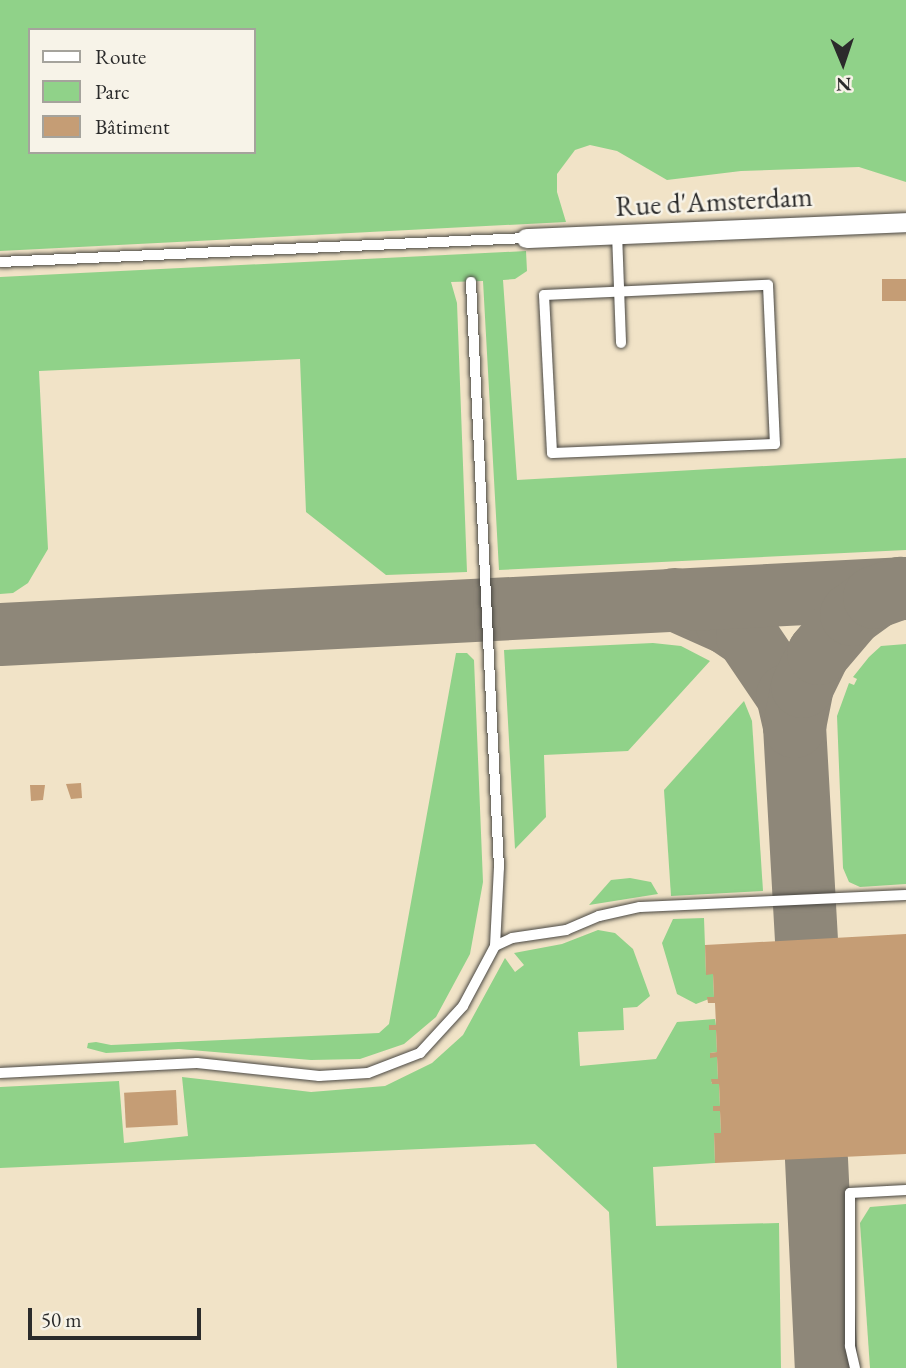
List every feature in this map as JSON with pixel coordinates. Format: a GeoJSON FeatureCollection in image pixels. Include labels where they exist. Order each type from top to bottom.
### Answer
{"type":"FeatureCollection","features":[{"type":"Feature","properties":{"kind":"street","name":"Rue d'Amsterdam"},"geometry":{"type":"LineString","coordinates":[[526,238],[906,222]]}},
{"type":"Feature","properties":{"kind":"lane"},"geometry":{"type":"LineString","coordinates":[[617,233],[621,343]]}},
{"type":"Feature","properties":{"kind":"lane"},"geometry":{"type":"LineString","coordinates":[[0,262],[526,238]]}},
{"type":"Feature","properties":{"kind":"lane"},"geometry":{"type":"LineString","coordinates":[[0,1073],[197,1063],[319,1076],[382,1070],[420,1053],[444,1031],[495,946],[499,868],[471,282]]}},
{"type":"Feature","properties":{"kind":"lane"},"geometry":{"type":"LineString","coordinates":[[768,285],[775,444],[552,453],[544,295],[619,291],[768,285]]}},
{"type":"Feature","properties":{"kind":"lane"},"geometry":{"type":"LineString","coordinates":[[495,946],[512,938],[566,930],[598,916],[640,908],[906,895]]}},
{"type":"Feature","properties":{"kind":"lane"},"geometry":{"type":"LineString","coordinates":[[855,1368],[850,1346],[850,1193],[906,1190]]}},
{"type":"Feature","properties":{"kind":"green space"},"geometry":{"type":"Polygon","coordinates":[[[0,0],[906,0],[906,182],[859,167],[741,171],[667,180],[617,151],[590,145],[575,150],[557,174],[557,192],[566,222],[0,251],[0,0]]]}},
{"type":"Feature","properties":{"kind":"green space"},"geometry":{"type":"Polygon","coordinates":[[[526,251],[527,271],[515,279],[503,280],[517,480],[906,458],[906,550],[499,570],[483,281],[451,282],[457,303],[467,572],[386,575],[306,512],[300,359],[39,371],[48,549],[28,583],[13,593],[0,594],[0,277],[526,251]]]}},
{"type":"Feature","properties":{"kind":"green space"},"geometry":{"type":"Polygon","coordinates":[[[653,643],[681,646],[710,661],[628,751],[544,755],[546,817],[515,849],[504,650],[653,643]]]}},
{"type":"Feature","properties":{"kind":"green space"},"geometry":{"type":"Polygon","coordinates":[[[906,644],[906,884],[860,887],[849,882],[843,868],[837,716],[849,683],[854,685],[857,679],[853,677],[869,657],[881,646],[906,644]]]}},
{"type":"Feature","properties":{"kind":"green space"},"geometry":{"type":"Polygon","coordinates":[[[456,653],[467,653],[474,660],[483,882],[470,954],[436,1017],[404,1044],[360,1059],[311,1060],[179,1049],[106,1053],[87,1048],[88,1043],[96,1042],[111,1045],[379,1033],[389,1024],[456,653]]]}},
{"type":"Feature","properties":{"kind":"green space"},"geometry":{"type":"Polygon","coordinates":[[[744,701],[752,721],[763,891],[671,896],[664,790],[744,701]]]}},
{"type":"Feature","properties":{"kind":"green space"},"geometry":{"type":"Polygon","coordinates":[[[630,878],[651,882],[658,894],[589,905],[611,880],[630,878]]]}},
{"type":"Feature","properties":{"kind":"green space"},"geometry":{"type":"Polygon","coordinates":[[[704,918],[706,974],[713,974],[714,997],[696,1004],[677,994],[662,943],[673,919],[704,918]]]}},
{"type":"Feature","properties":{"kind":"green space"},"geometry":{"type":"Polygon","coordinates":[[[598,930],[615,933],[633,949],[650,996],[637,1007],[623,1008],[624,1030],[578,1032],[580,1066],[656,1059],[677,1022],[715,1019],[716,1025],[709,1025],[709,1030],[716,1030],[717,1052],[710,1053],[710,1057],[717,1057],[718,1079],[711,1083],[719,1084],[720,1106],[713,1106],[713,1111],[720,1111],[721,1133],[714,1133],[715,1163],[653,1167],[656,1226],[779,1223],[781,1368],[617,1368],[609,1212],[535,1144],[0,1168],[0,1087],[119,1081],[124,1143],[188,1136],[182,1077],[311,1092],[385,1086],[432,1063],[463,1035],[505,958],[515,972],[524,965],[514,953],[562,944],[598,930]]]}},
{"type":"Feature","properties":{"kind":"green space"},"geometry":{"type":"Polygon","coordinates":[[[906,1204],[906,1368],[870,1368],[860,1223],[870,1207],[906,1204]]]}},
{"type":"Feature","properties":{"kind":"building"},"geometry":{"type":"Polygon","coordinates":[[[882,279],[906,279],[906,301],[882,301],[882,279]]]}},
{"type":"Feature","properties":{"kind":"building"},"geometry":{"type":"Polygon","coordinates":[[[81,783],[82,798],[71,799],[66,784],[81,783]]]}},
{"type":"Feature","properties":{"kind":"building"},"geometry":{"type":"Polygon","coordinates":[[[30,785],[45,785],[43,800],[31,801],[30,785]]]}},
{"type":"Feature","properties":{"kind":"building"},"geometry":{"type":"Polygon","coordinates":[[[906,934],[906,1154],[715,1163],[714,1133],[721,1133],[720,1111],[713,1111],[713,1106],[720,1106],[719,1084],[712,1084],[711,1079],[718,1079],[717,1057],[710,1058],[710,1053],[717,1052],[716,1030],[709,1030],[709,1025],[716,1025],[715,1003],[708,1003],[707,997],[714,997],[713,974],[706,975],[705,945],[906,934]]]}},
{"type":"Feature","properties":{"kind":"building"},"geometry":{"type":"Polygon","coordinates":[[[176,1090],[178,1125],[126,1128],[124,1093],[176,1090]]]}},
{"type":"Feature","properties":{"kind":"taxiway"},"geometry":{"type":"LineString","coordinates":[[806,940],[794,726],[802,686],[818,653],[851,614],[874,597],[899,588]]}},
{"type":"Feature","properties":{"kind":"taxiway"},"geometry":{"type":"LineString","coordinates":[[0,634],[906,588]]}},
{"type":"Feature","properties":{"kind":"taxiway"},"geometry":{"type":"LineString","coordinates":[[674,599],[726,622],[747,636],[787,695],[794,726]]}},
{"type":"Feature","properties":{"kind":"taxiway"},"geometry":{"type":"LineString","coordinates":[[816,1159],[826,1368]]}}]}
